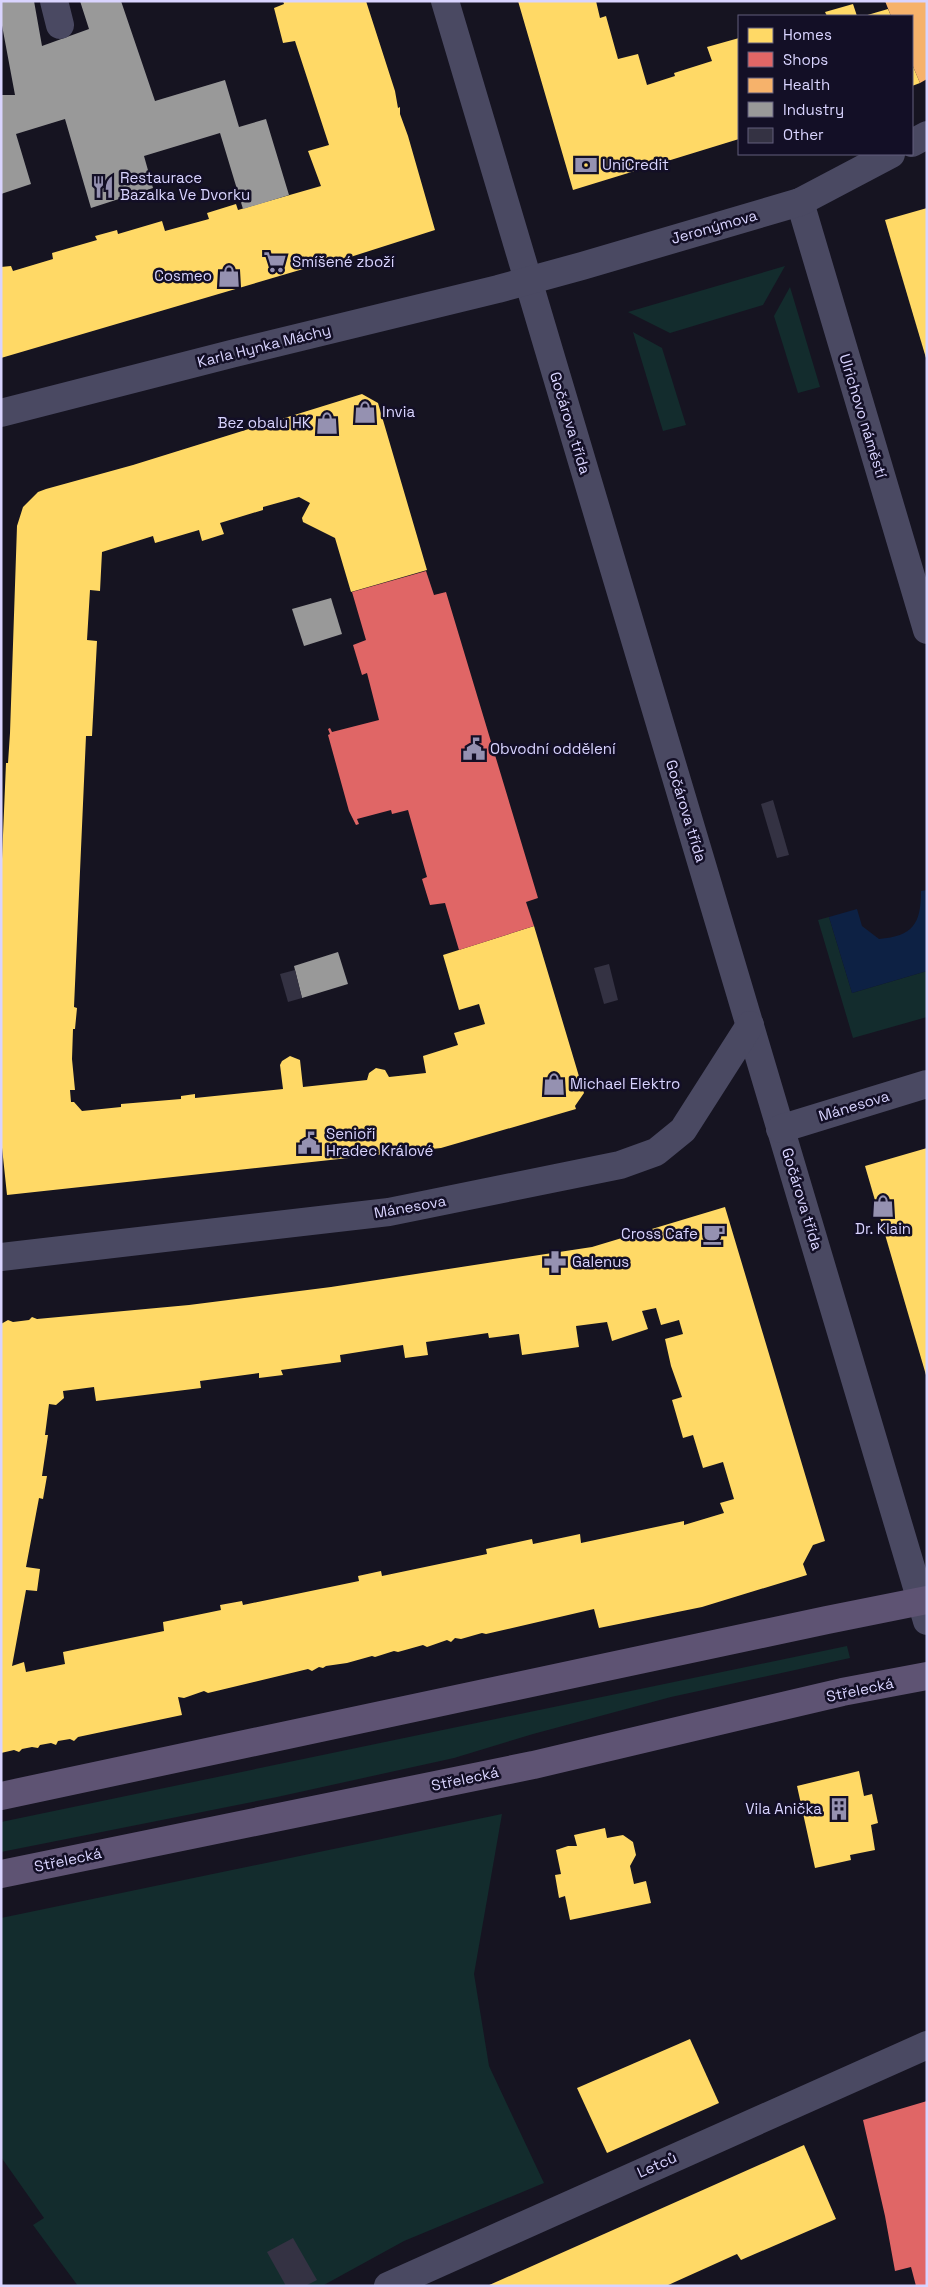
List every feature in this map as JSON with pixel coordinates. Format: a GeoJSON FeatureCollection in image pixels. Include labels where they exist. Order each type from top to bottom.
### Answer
{"type":"FeatureCollection","features":[{"type":"Feature","properties":{"kind":"main road"},"geometry":{"type":"LineString","coordinates":[[1,1796],[817,1622],[925,1608]]}},
{"type":"Feature","properties":{"kind":"main road","name":"Střelecká"},"geometry":{"type":"LineString","coordinates":[[1,1874],[533,1765],[842,1692],[927,1676]]}},
{"type":"Feature","properties":{"kind":"street","name":"Gočárova třída"},"geometry":{"type":"LineString","coordinates":[[445,1],[780,1129],[925,1608]]}},
{"type":"Feature","properties":{"kind":"street"},"geometry":{"type":"LineString","coordinates":[[913,142],[927,135]]}},
{"type":"Feature","properties":{"kind":"street","name":"Jeronýmova"},"geometry":{"type":"LineString","coordinates":[[528,281],[800,202],[889,155]]}},
{"type":"Feature","properties":{"kind":"street","name":"Ulrichovo náměstí"},"geometry":{"type":"LineString","coordinates":[[800,202],[927,630]]}},
{"type":"Feature","properties":{"kind":"street","name":"Karla Hynka Máchy"},"geometry":{"type":"LineString","coordinates":[[1,413],[528,281]]}},
{"type":"Feature","properties":{"kind":"street","name":"Mánesova"},"geometry":{"type":"LineString","coordinates":[[1,1258],[389,1212],[620,1165],[656,1152],[683,1130],[750,1025]]}},
{"type":"Feature","properties":{"kind":"street","name":"Mánesova"},"geometry":{"type":"LineString","coordinates":[[780,1129],[927,1084]]}},
{"type":"Feature","properties":{"kind":"street","name":"Letců"},"geometry":{"type":"LineString","coordinates":[[388,2286],[927,2045]]}},
{"type":"Feature","properties":{"kind":"green space"},"geometry":{"type":"Polygon","coordinates":[[[785,266],[763,305],[670,333],[628,312],[785,266]]]}},
{"type":"Feature","properties":{"kind":"green space"},"geometry":{"type":"Polygon","coordinates":[[[790,287],[820,387],[798,393],[774,316],[790,287]]]}},
{"type":"Feature","properties":{"kind":"green space"},"geometry":{"type":"Polygon","coordinates":[[[633,332],[662,348],[686,425],[663,431],[633,332]]]}},
{"type":"Feature","properties":{"kind":"green space"},"geometry":{"type":"Polygon","coordinates":[[[829,917],[852,993],[927,971],[927,1017],[853,1038],[818,920],[829,917]]]}},
{"type":"Feature","properties":{"kind":"green space"},"geometry":{"type":"Polygon","coordinates":[[[847,1646],[850,1658],[671,1697],[533,1734],[454,1758],[277,1797],[1,1852],[1,1822],[847,1646]]]}},
{"type":"Feature","properties":{"kind":"green space"},"geometry":{"type":"Polygon","coordinates":[[[502,1814],[474,1974],[489,2066],[544,2183],[404,2241],[322,2286],[78,2286],[33,2225],[44,2218],[1,2157],[1,1918],[502,1814]]]}},
{"type":"Feature","properties":{"kind":"water"},"geometry":{"type":"Polygon","coordinates":[[[927,890],[927,971],[852,993],[829,917],[857,909],[862,926],[879,939],[900,935],[913,926],[917,920],[921,902],[921,891],[927,890]]]}},
{"type":"Feature","properties":{"kind":"building: Homes"},"geometry":{"type":"Polygon","coordinates":[[[283,1],[366,1],[395,91],[398,108],[400,107],[400,114],[435,230],[341,260],[338,259],[310,267],[1,358],[1,267],[11,266],[13,271],[53,259],[52,253],[97,240],[95,236],[117,230],[118,234],[162,221],[165,231],[209,219],[207,213],[236,204],[238,210],[321,186],[308,151],[329,145],[295,41],[283,43],[274,8],[284,4],[283,1]]]}},
{"type":"Feature","properties":{"kind":"building: Homes"},"geometry":{"type":"Polygon","coordinates":[[[518,1],[596,1],[600,18],[606,16],[618,59],[638,54],[647,85],[675,76],[674,73],[712,61],[707,47],[738,38],[738,139],[573,190],[518,1]]]}},
{"type":"Feature","properties":{"kind":"building: Homes"},"geometry":{"type":"Polygon","coordinates":[[[853,4],[857,15],[826,15],[825,12],[853,4]]]}},
{"type":"Feature","properties":{"kind":"building: Homes"},"geometry":{"type":"Polygon","coordinates":[[[888,9],[891,15],[867,15],[888,9]]]}},
{"type":"Feature","properties":{"kind":"building: Homes"},"geometry":{"type":"Polygon","coordinates":[[[913,66],[920,83],[913,86],[913,66]]]}},
{"type":"Feature","properties":{"kind":"building: Homes"},"geometry":{"type":"Polygon","coordinates":[[[927,208],[927,358],[926,358],[885,220],[927,208]]]}},
{"type":"Feature","properties":{"kind":"building: Homes"},"geometry":{"type":"Polygon","coordinates":[[[362,394],[378,403],[427,570],[351,592],[335,538],[303,522],[302,518],[310,503],[299,497],[263,507],[263,510],[220,523],[224,534],[202,541],[199,530],[155,543],[153,536],[102,552],[100,591],[90,590],[87,640],[97,641],[92,736],[86,736],[74,1007],[77,1008],[75,1029],[73,1029],[72,1059],[75,1090],[70,1090],[71,1102],[74,1102],[82,1111],[121,1107],[121,1104],[181,1099],[181,1096],[195,1094],[195,1098],[283,1089],[280,1065],[282,1061],[290,1056],[300,1060],[303,1087],[367,1080],[369,1073],[376,1068],[385,1070],[389,1077],[426,1073],[423,1056],[458,1045],[454,1033],[485,1024],[479,1004],[459,1010],[443,955],[534,926],[584,1093],[575,1106],[576,1109],[441,1148],[7,1195],[1,1138],[1,883],[6,763],[8,763],[10,733],[17,526],[23,507],[38,492],[46,489],[133,465],[362,394]]]}},
{"type":"Feature","properties":{"kind":"building: Homes"},"geometry":{"type":"Polygon","coordinates":[[[927,1148],[927,1375],[926,1375],[865,1166],[927,1148]]]}},
{"type":"Feature","properties":{"kind":"building: Homes"},"geometry":{"type":"Polygon","coordinates":[[[725,1207],[825,1541],[813,1545],[803,1564],[807,1575],[702,1607],[599,1628],[594,1609],[486,1634],[482,1633],[461,1639],[455,1638],[451,1642],[447,1640],[427,1647],[423,1645],[398,1652],[394,1651],[347,1663],[323,1668],[319,1667],[312,1671],[308,1669],[208,1693],[204,1691],[184,1698],[178,1697],[182,1715],[78,1737],[74,1741],[70,1739],[58,1741],[56,1745],[51,1743],[40,1745],[38,1748],[22,1749],[19,1752],[14,1750],[1,1753],[1,1324],[8,1320],[13,1322],[29,1320],[32,1317],[37,1319],[189,1305],[331,1287],[592,1247],[725,1207]],[[656,1308],[642,1311],[648,1329],[612,1341],[607,1322],[576,1326],[579,1347],[522,1355],[519,1334],[489,1338],[488,1333],[426,1342],[428,1355],[405,1358],[403,1345],[340,1355],[341,1362],[281,1370],[283,1375],[259,1378],[259,1373],[200,1381],[201,1388],[96,1401],[94,1387],[63,1391],[64,1398],[56,1405],[49,1404],[45,1435],[48,1435],[42,1476],[47,1476],[43,1499],[39,1498],[26,1567],[40,1569],[37,1591],[26,1590],[12,1666],[24,1662],[26,1672],[65,1664],[63,1652],[164,1631],[163,1622],[221,1610],[220,1605],[242,1601],[243,1605],[359,1581],[358,1576],[381,1571],[382,1576],[487,1554],[486,1549],[532,1539],[533,1544],[580,1534],[581,1543],[684,1521],[684,1525],[724,1513],[720,1503],[734,1499],[723,1462],[703,1468],[693,1435],[683,1438],[672,1400],[682,1397],[671,1366],[665,1339],[683,1334],[679,1320],[661,1325],[656,1308]]]}},
{"type":"Feature","properties":{"kind":"building: Homes","name":"Vila Anička"},"geometry":{"type":"Polygon","coordinates":[[[859,1771],[864,1796],[872,1794],[878,1823],[871,1825],[875,1850],[850,1855],[851,1860],[815,1868],[797,1786],[859,1771]]]}},
{"type":"Feature","properties":{"kind":"building: Homes"},"geometry":{"type":"Polygon","coordinates":[[[605,1828],[607,1838],[623,1835],[633,1842],[636,1855],[630,1866],[634,1884],[646,1881],[651,1903],[570,1920],[565,1896],[559,1898],[555,1875],[561,1874],[556,1850],[568,1846],[577,1846],[574,1835],[605,1828]]]}},
{"type":"Feature","properties":{"kind":"building: Homes"},"geometry":{"type":"Polygon","coordinates":[[[690,2039],[719,2103],[607,2153],[577,2088],[690,2039]]]}},
{"type":"Feature","properties":{"kind":"building: Homes"},"geometry":{"type":"Polygon","coordinates":[[[804,2145],[836,2219],[741,2260],[737,2254],[666,2286],[487,2286],[804,2145]]]}},
{"type":"Feature","properties":{"kind":"building: Shops"},"geometry":{"type":"Polygon","coordinates":[[[426,571],[434,595],[446,592],[538,898],[526,902],[534,926],[459,950],[445,903],[430,905],[422,879],[427,877],[408,810],[392,814],[391,810],[357,819],[359,824],[356,825],[349,811],[328,735],[330,734],[328,729],[330,728],[332,732],[379,720],[367,673],[362,675],[353,645],[366,640],[352,592],[426,571]]]}},
{"type":"Feature","properties":{"kind":"building: Shops"},"geometry":{"type":"Polygon","coordinates":[[[927,2101],[927,2286],[916,2286],[911,2267],[895,2271],[885,2216],[863,2120],[927,2101]]]}},
{"type":"Feature","properties":{"kind":"building: Health"},"geometry":{"type":"Polygon","coordinates":[[[885,1],[927,1],[927,79],[920,83],[913,66],[913,15],[891,15],[885,1]]]}},
{"type":"Feature","properties":{"kind":"building: Industry"},"geometry":{"type":"Polygon","coordinates":[[[1,1],[34,1],[42,46],[89,29],[80,1],[121,1],[155,101],[225,80],[239,127],[266,119],[289,195],[243,209],[220,133],[144,156],[153,188],[91,208],[65,119],[16,134],[31,184],[1,194],[1,95],[15,95],[1,20],[1,1]]]}},
{"type":"Feature","properties":{"kind":"building: Industry"},"geometry":{"type":"Polygon","coordinates":[[[331,598],[342,634],[304,646],[292,609],[331,598]]]}},
{"type":"Feature","properties":{"kind":"building: Industry"},"geometry":{"type":"Polygon","coordinates":[[[338,952],[348,984],[302,998],[294,966],[338,952]]]}},
{"type":"Feature","properties":{"kind":"building: Other"},"geometry":{"type":"Polygon","coordinates":[[[773,800],[789,855],[777,858],[761,804],[773,800]]]}},
{"type":"Feature","properties":{"kind":"building: Other"},"geometry":{"type":"Polygon","coordinates":[[[609,964],[618,1000],[604,1004],[594,968],[609,964]]]}},
{"type":"Feature","properties":{"kind":"building: Other"},"geometry":{"type":"Polygon","coordinates":[[[295,970],[302,998],[288,1002],[280,974],[295,970]]]}},
{"type":"Feature","properties":{"kind":"building: Other"},"geometry":{"type":"Polygon","coordinates":[[[293,2238],[317,2280],[305,2286],[286,2286],[267,2252],[293,2238]]]}},
{"type":"Feature","properties":{"kind":"place","name":"UniCredit"},"geometry":{"type":"Point","coordinates":[586,165]}},
{"type":"Feature","properties":{"kind":"place","name":"Restaurace Bazalka Ve Dvorku"},"geometry":{"type":"Point","coordinates":[103,187]}},
{"type":"Feature","properties":{"kind":"place","name":"Smíšené zboží"},"geometry":{"type":"Point","coordinates":[275,262]}},
{"type":"Feature","properties":{"kind":"place","name":"Cosmeo"},"geometry":{"type":"Point","coordinates":[229,276]}},
{"type":"Feature","properties":{"kind":"place","name":"Invia"},"geometry":{"type":"Point","coordinates":[365,412]}},
{"type":"Feature","properties":{"kind":"place","name":"Bez obalu HK"},"geometry":{"type":"Point","coordinates":[327,423]}},
{"type":"Feature","properties":{"kind":"place","name":"Obvodní oddělení"},"geometry":{"type":"Point","coordinates":[474,749]}},
{"type":"Feature","properties":{"kind":"place","name":"Michael Elektro"},"geometry":{"type":"Point","coordinates":[554,1084]}},
{"type":"Feature","properties":{"kind":"place","name":"Senioři Hradec Králové"},"geometry":{"type":"Point","coordinates":[309,1143]}},
{"type":"Feature","properties":{"kind":"place","name":"Dr. Klain"},"geometry":{"type":"Point","coordinates":[883,1206]}},
{"type":"Feature","properties":{"kind":"place","name":"Cross Cafe"},"geometry":{"type":"Point","coordinates":[714,1234]}},
{"type":"Feature","properties":{"kind":"place","name":"Galenus"},"geometry":{"type":"Point","coordinates":[555,1262]}},
{"type":"Feature","properties":{"kind":"place","name":"Vila Anička"},"geometry":{"type":"Point","coordinates":[839,1809]}}]}
